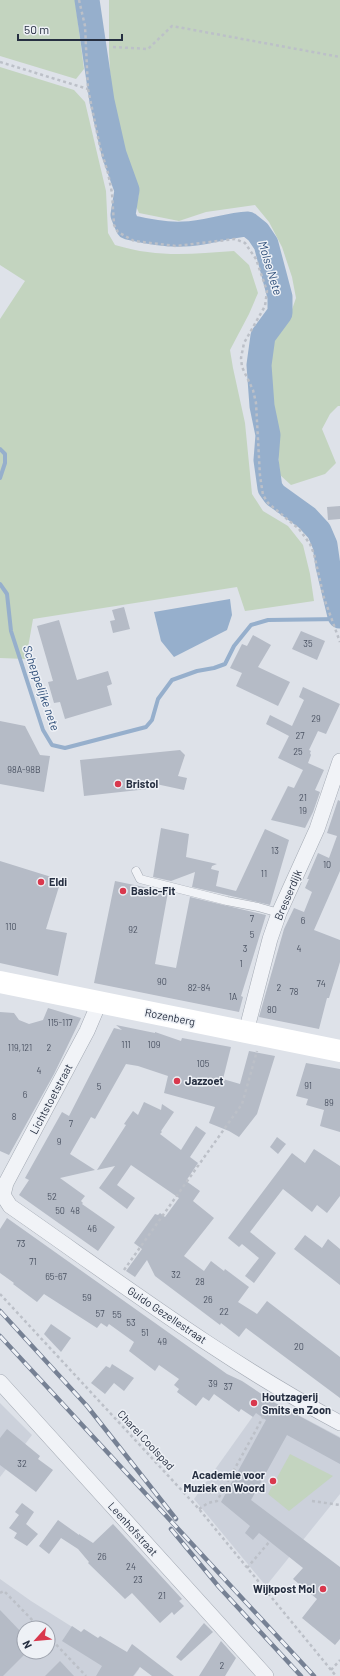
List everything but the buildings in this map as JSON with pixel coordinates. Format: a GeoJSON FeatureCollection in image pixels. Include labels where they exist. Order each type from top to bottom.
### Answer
{"type":"FeatureCollection","features":[{"type":"Feature","properties":{"kind":"main road","name":"Rozenberg"},"geometry":{"type":"LineString","coordinates":[[0,982],[340,1051]]}},
{"type":"Feature","properties":{"kind":"street","name":"Bresserdijk"},"geometry":{"type":"LineString","coordinates":[[253,1033],[270,939],[279,913],[317,829],[340,761]]}},
{"type":"Feature","properties":{"kind":"street","name":"Lichtstoetstraat"},"geometry":{"type":"LineString","coordinates":[[3,1195],[6,1183],[87,1031],[99,1003]]}},
{"type":"Feature","properties":{"kind":"street","name":"Guido Gezellestraat"},"geometry":{"type":"LineString","coordinates":[[3,1195],[10,1206],[176,1322],[280,1388],[340,1423]]}},
{"type":"Feature","properties":{"kind":"street","name":"Leenhofstraat"},"geometry":{"type":"LineString","coordinates":[[0,1382],[261,1674]]}},
{"type":"Feature","properties":{"kind":"lane"},"geometry":{"type":"LineString","coordinates":[[136,871],[140,880],[279,913]]}},
{"type":"Feature","properties":{"kind":"path"},"geometry":{"type":"LineString","coordinates":[[79,0],[85,26],[88,89],[100,147],[112,193],[114,225],[118,232],[134,241],[176,246],[235,239],[245,243],[256,259],[267,291],[266,299],[261,313],[244,343],[241,358],[242,367],[253,390],[256,403],[260,484],[268,503],[299,529],[310,544],[333,626],[340,642]]}},
{"type":"Feature","properties":{"kind":"path"},"geometry":{"type":"LineString","coordinates":[[113,47],[148,49],[172,26],[340,57]]}},
{"type":"Feature","properties":{"kind":"path"},"geometry":{"type":"LineString","coordinates":[[0,62],[88,89]]}},
{"type":"Feature","properties":{"kind":"path"},"geometry":{"type":"LineString","coordinates":[[116,1280],[242,1104],[253,1070],[253,1033]]}},
{"type":"Feature","properties":{"kind":"path","name":"Charel Coolspad"},"geometry":{"type":"LineString","coordinates":[[0,1294],[199,1510],[336,1676]]}},
{"type":"Feature","properties":{"kind":"path"},"geometry":{"type":"LineString","coordinates":[[199,1510],[208,1503],[217,1501],[280,1388]]}},
{"type":"Feature","properties":{"kind":"path"},"geometry":{"type":"LineString","coordinates":[[312,1501],[340,1505]]}},
{"type":"Feature","properties":{"kind":"path"},"geometry":{"type":"LineString","coordinates":[[247,1568],[270,1541]]}},
{"type":"Feature","properties":{"kind":"path"},"geometry":{"type":"LineString","coordinates":[[0,1593],[4,1591],[32,1620]]}},
{"type":"Feature","properties":{"kind":"path"},"geometry":{"type":"LineString","coordinates":[[56,1644],[86,1676]]}},
{"type":"Feature","properties":{"kind":"path"},"geometry":{"type":"LineString","coordinates":[[331,1670],[340,1660]]}},
{"type":"Feature","properties":{"kind":"shaded area","name":"Academie voor Muziek en Woord"},"geometry":{"type":"Polygon","coordinates":[[[266,1398],[340,1437],[340,1494],[266,1586],[194,1499],[266,1398]]]}},
{"type":"Feature","properties":{"kind":"shaded area"},"geometry":{"type":"Polygon","coordinates":[[[0,1403],[32,1435],[0,1477],[0,1403]]]}},
{"type":"Feature","properties":{"kind":"shaded area"},"geometry":{"type":"Polygon","coordinates":[[[0,1579],[31,1601],[139,1669],[134,1676],[0,1676],[0,1579]]]}},
{"type":"Feature","properties":{"kind":"green space"},"geometry":{"type":"Polygon","coordinates":[[[0,0],[75,0],[84,69],[76,79],[0,56],[0,0]]]}},
{"type":"Feature","properties":{"kind":"green space"},"geometry":{"type":"Polygon","coordinates":[[[109,0],[340,0],[340,406],[338,406],[330,414],[322,429],[336,463],[325,474],[291,485],[280,475],[269,360],[273,337],[288,321],[296,298],[292,277],[282,247],[269,222],[255,205],[206,212],[179,221],[139,213],[136,206],[139,194],[128,176],[118,136],[111,90],[109,0]]]}},
{"type":"Feature","properties":{"kind":"green space"},"geometry":{"type":"Polygon","coordinates":[[[0,67],[74,90],[85,102],[106,191],[108,233],[115,245],[146,252],[174,254],[234,251],[249,265],[258,293],[230,350],[245,423],[252,494],[263,511],[288,526],[303,545],[310,574],[314,601],[245,611],[237,587],[33,619],[26,659],[0,658],[0,319],[25,281],[0,265],[0,67]]]}},
{"type":"Feature","properties":{"kind":"green space"},"geometry":{"type":"Polygon","coordinates":[[[290,1454],[333,1476],[289,1511],[268,1494],[290,1454]]]}},
{"type":"Feature","properties":{"kind":"water"},"geometry":{"type":"Polygon","coordinates":[[[230,599],[232,615],[227,630],[174,657],[161,641],[154,612],[230,599]]]}},
{"type":"Feature","properties":{"kind":"waterway","name":"Molse Nete"},"geometry":{"type":"LineString","coordinates":[[87,0],[102,101],[114,154],[127,190],[123,215],[128,227],[162,233],[191,234],[248,224],[258,232],[266,244],[280,297],[280,313],[263,336],[259,365],[262,406],[268,435],[266,460],[270,488],[275,495],[307,518],[319,531],[325,545],[328,566],[340,616]]}},
{"type":"Feature","properties":{"kind":"waterway","name":"Scheppelijke nete"},"geometry":{"type":"LineString","coordinates":[[0,449],[5,454],[5,463],[0,478]]}},
{"type":"Feature","properties":{"kind":"waterway","name":"Scheppelijke nete"},"geometry":{"type":"LineString","coordinates":[[0,584],[7,594],[11,631],[43,730],[52,745],[65,748],[146,727],[152,720],[158,699],[172,680],[197,671],[214,668],[225,664],[234,646],[251,625],[268,620],[340,619]]}},
{"type":"Feature","properties":{"kind":"railway"},"geometry":{"type":"LineString","coordinates":[[0,1311],[87,1406],[176,1519]]}},
{"type":"Feature","properties":{"kind":"railway"},"geometry":{"type":"LineString","coordinates":[[0,1336],[314,1676]]}},
{"type":"Feature","properties":{"kind":"railway"},"geometry":{"type":"LineString","coordinates":[[171,1529],[219,1587],[301,1676]]}},
{"type":"Feature","properties":{"kind":"place","name":"Bristol"},"geometry":{"type":"Point","coordinates":[118,784]}},
{"type":"Feature","properties":{"kind":"place","name":"Eldi"},"geometry":{"type":"Point","coordinates":[41,882]}},
{"type":"Feature","properties":{"kind":"place","name":"Basic-Fit"},"geometry":{"type":"Point","coordinates":[123,891]}},
{"type":"Feature","properties":{"kind":"place","name":"Jazzoet"},"geometry":{"type":"Point","coordinates":[177,1081]}},
{"type":"Feature","properties":{"kind":"place","name":"Houtzagerij Smits en Zoon"},"geometry":{"type":"Point","coordinates":[254,1403]}},
{"type":"Feature","properties":{"kind":"place","name":"Academie voor Muziek en Woord"},"geometry":{"type":"Point","coordinates":[273,1481]}},
{"type":"Feature","properties":{"kind":"place","name":"Wijkpost Mol"},"geometry":{"type":"Point","coordinates":[323,1589]}}]}
